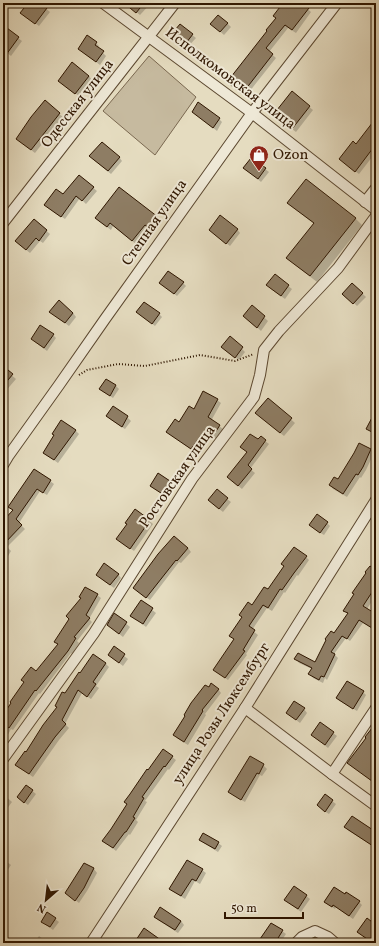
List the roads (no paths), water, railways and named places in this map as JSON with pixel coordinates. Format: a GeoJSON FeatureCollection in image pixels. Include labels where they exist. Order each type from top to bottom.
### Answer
{"type":"FeatureCollection","features":[{"type":"Feature","properties":{"kind":"street","name":"Исполкомовская улица"},"geometry":{"type":"LineString","coordinates":[[103,3],[252,113],[376,210]]}},
{"type":"Feature","properties":{"kind":"street","name":"Одесская улица"},"geometry":{"type":"LineString","coordinates":[[3,222],[175,3]]}},
{"type":"Feature","properties":{"kind":"street","name":"Степная улица"},"geometry":{"type":"LineString","coordinates":[[3,465],[6,452],[59,386],[252,113],[337,3]]}},
{"type":"Feature","properties":{"kind":"street"},"geometry":{"type":"LineString","coordinates":[[365,202],[376,188]]}},
{"type":"Feature","properties":{"kind":"street","name":"Ростовская улица"},"geometry":{"type":"LineString","coordinates":[[3,759],[94,633],[192,479],[254,397],[264,350],[279,331],[338,268],[376,216]]}},
{"type":"Feature","properties":{"kind":"street","name":"улица Розы Люксембург"},"geometry":{"type":"LineString","coordinates":[[91,943],[246,708],[376,500]]}},
{"type":"Feature","properties":{"kind":"street"},"geometry":{"type":"LineString","coordinates":[[246,708],[376,806]]}},
{"type":"Feature","properties":{"kind":"street"},"geometry":{"type":"LineString","coordinates":[[332,774],[376,708]]}},
{"type":"Feature","properties":{"kind":"street"},"geometry":{"type":"LineString","coordinates":[[296,943],[302,937],[316,931],[328,937],[335,943]]}},
{"type":"Feature","properties":{"kind":"place","name":"Ozon"},"geometry":{"type":"Point","coordinates":[259,172]}}]}
